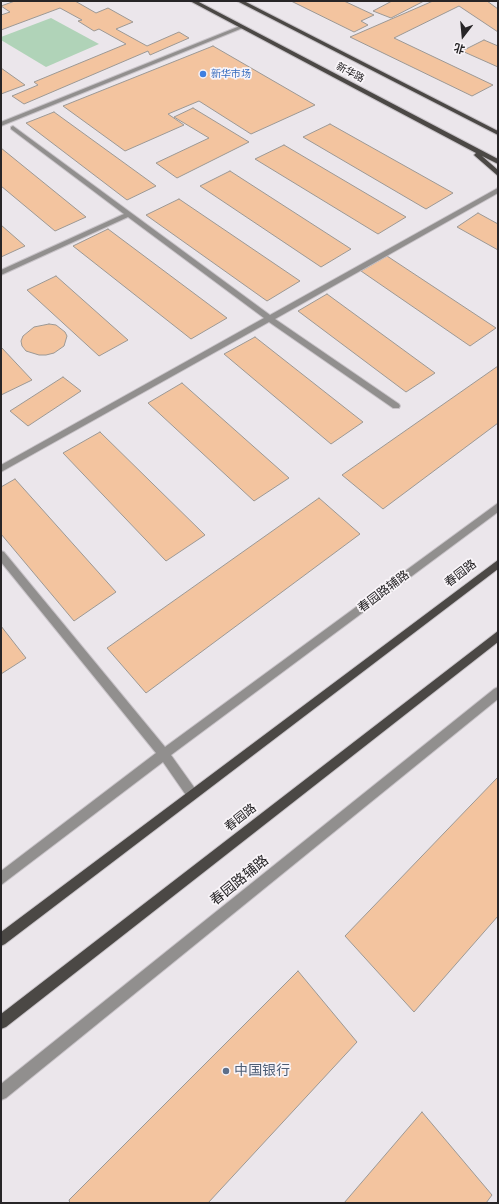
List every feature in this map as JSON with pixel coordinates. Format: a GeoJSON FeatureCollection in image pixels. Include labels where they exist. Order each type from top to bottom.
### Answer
{"type":"FeatureCollection","features":[{"type":"Feature","properties":{"kind":"main road","name":"新华路"},"geometry":{"type":"LineString","coordinates":[[193,1],[498,162]]}},
{"type":"Feature","properties":{"kind":"main road","name":"新华路"},"geometry":{"type":"LineString","coordinates":[[240,1],[498,133]]}},
{"type":"Feature","properties":{"kind":"main road"},"geometry":{"type":"LineString","coordinates":[[467,146],[498,174]]}},
{"type":"Feature","properties":{"kind":"main road","name":"春园路"},"geometry":{"type":"LineString","coordinates":[[1,940],[498,564]]}},
{"type":"Feature","properties":{"kind":"main road","name":"春园路"},"geometry":{"type":"LineString","coordinates":[[1,1022],[498,636]]}},
{"type":"Feature","properties":{"kind":"street"},"geometry":{"type":"LineString","coordinates":[[1,124],[242,27]]}},
{"type":"Feature","properties":{"kind":"street"},"geometry":{"type":"LineString","coordinates":[[13,128],[269,318],[396,406]]}},
{"type":"Feature","properties":{"kind":"street"},"geometry":{"type":"LineString","coordinates":[[1,469],[498,190]]}},
{"type":"Feature","properties":{"kind":"street"},"geometry":{"type":"LineString","coordinates":[[1,273],[129,214]]}},
{"type":"Feature","properties":{"kind":"street","name":"春园路辅路"},"geometry":{"type":"LineString","coordinates":[[1,879],[164,754],[498,507]]}},
{"type":"Feature","properties":{"kind":"street"},"geometry":{"type":"LineString","coordinates":[[1,555],[164,754],[192,794]]}},
{"type":"Feature","properties":{"kind":"street","name":"春园路辅路"},"geometry":{"type":"LineString","coordinates":[[1,1093],[498,692]]}},
{"type":"Feature","properties":{"kind":"green space"},"geometry":{"type":"Polygon","coordinates":[[[51,18],[99,44],[46,67],[1,40],[1,37],[51,18]]]}},
{"type":"Feature","properties":{"kind":"building"},"geometry":{"type":"Polygon","coordinates":[[[15,1],[75,1],[96,13],[108,8],[133,22],[116,29],[147,46],[179,32],[189,38],[150,55],[148,51],[24,104],[12,96],[38,85],[34,82],[126,44],[99,29],[94,31],[78,21],[82,20],[60,8],[1,30],[1,15],[10,12],[1,6],[15,1]]]}},
{"type":"Feature","properties":{"kind":"building"},"geometry":{"type":"Polygon","coordinates":[[[291,1],[344,1],[374,15],[361,21],[368,25],[354,32],[291,1]]]}},
{"type":"Feature","properties":{"kind":"building"},"geometry":{"type":"Polygon","coordinates":[[[392,1],[424,1],[391,18],[373,11],[392,1]]]}},
{"type":"Feature","properties":{"kind":"building"},"geometry":{"type":"Polygon","coordinates":[[[433,1],[487,1],[498,9],[498,32],[459,6],[394,38],[493,85],[472,96],[350,37],[433,1]]]}},
{"type":"Feature","properties":{"kind":"building"},"geometry":{"type":"Polygon","coordinates":[[[484,40],[498,46],[498,67],[462,51],[484,40]]]}},
{"type":"Feature","properties":{"kind":"building","name":"新华市场"},"geometry":{"type":"Polygon","coordinates":[[[213,46],[315,105],[251,134],[199,101],[168,114],[184,125],[125,151],[63,106],[213,46]]]}},
{"type":"Feature","properties":{"kind":"building"},"geometry":{"type":"Polygon","coordinates":[[[1,68],[25,85],[1,94],[1,68]]]}},
{"type":"Feature","properties":{"kind":"building"},"geometry":{"type":"Polygon","coordinates":[[[193,108],[249,142],[177,178],[156,163],[209,138],[174,117],[193,108]]]}},
{"type":"Feature","properties":{"kind":"building"},"geometry":{"type":"Polygon","coordinates":[[[54,112],[156,186],[127,200],[26,123],[54,112]]]}},
{"type":"Feature","properties":{"kind":"building"},"geometry":{"type":"Polygon","coordinates":[[[330,124],[453,193],[426,209],[303,137],[330,124]]]}},
{"type":"Feature","properties":{"kind":"building"},"geometry":{"type":"Polygon","coordinates":[[[284,145],[406,217],[378,234],[255,159],[284,145]]]}},
{"type":"Feature","properties":{"kind":"building"},"geometry":{"type":"Polygon","coordinates":[[[1,148],[86,217],[55,231],[1,186],[1,148]]]}},
{"type":"Feature","properties":{"kind":"building"},"geometry":{"type":"Polygon","coordinates":[[[230,171],[351,249],[321,267],[200,186],[230,171]]]}},
{"type":"Feature","properties":{"kind":"building"},"geometry":{"type":"Polygon","coordinates":[[[179,199],[300,281],[267,301],[146,215],[179,199]]]}},
{"type":"Feature","properties":{"kind":"building"},"geometry":{"type":"Polygon","coordinates":[[[478,213],[498,224],[498,250],[457,227],[478,213]]]}},
{"type":"Feature","properties":{"kind":"building"},"geometry":{"type":"Polygon","coordinates":[[[1,225],[25,246],[1,257],[1,225]]]}},
{"type":"Feature","properties":{"kind":"building"},"geometry":{"type":"Polygon","coordinates":[[[108,229],[227,318],[191,339],[73,246],[108,229]]]}},
{"type":"Feature","properties":{"kind":"building"},"geometry":{"type":"Polygon","coordinates":[[[387,256],[496,328],[470,346],[361,271],[387,256]]]}},
{"type":"Feature","properties":{"kind":"building"},"geometry":{"type":"Polygon","coordinates":[[[56,276],[128,340],[99,356],[27,290],[56,276]]]}},
{"type":"Feature","properties":{"kind":"building"},"geometry":{"type":"Polygon","coordinates":[[[327,294],[435,373],[406,392],[298,311],[327,294]]]}},
{"type":"Feature","properties":{"kind":"building"},"geometry":{"type":"Polygon","coordinates":[[[49,324],[56,325],[65,332],[67,336],[64,346],[54,353],[46,355],[39,355],[26,351],[22,346],[21,341],[23,336],[34,327],[49,324]]]}},
{"type":"Feature","properties":{"kind":"building"},"geometry":{"type":"Polygon","coordinates":[[[255,337],[363,422],[331,444],[224,354],[255,337]]]}},
{"type":"Feature","properties":{"kind":"building"},"geometry":{"type":"Polygon","coordinates":[[[1,347],[32,380],[1,395],[1,347]]]}},
{"type":"Feature","properties":{"kind":"building"},"geometry":{"type":"Polygon","coordinates":[[[498,366],[498,423],[383,509],[342,475],[498,366]]]}},
{"type":"Feature","properties":{"kind":"building"},"geometry":{"type":"Polygon","coordinates":[[[63,377],[81,391],[28,426],[10,411],[63,377]]]}},
{"type":"Feature","properties":{"kind":"building"},"geometry":{"type":"Polygon","coordinates":[[[182,383],[289,478],[254,501],[148,403],[182,383]]]}},
{"type":"Feature","properties":{"kind":"building"},"geometry":{"type":"Polygon","coordinates":[[[100,432],[205,535],[166,561],[63,453],[100,432]]]}},
{"type":"Feature","properties":{"kind":"building"},"geometry":{"type":"Polygon","coordinates":[[[15,479],[116,592],[74,621],[1,534],[1,487],[15,479]]]}},
{"type":"Feature","properties":{"kind":"building"},"geometry":{"type":"Polygon","coordinates":[[[319,498],[360,534],[146,693],[107,648],[319,498]]]}},
{"type":"Feature","properties":{"kind":"building"},"geometry":{"type":"Polygon","coordinates":[[[1,626],[26,658],[1,674],[1,626]]]}},
{"type":"Feature","properties":{"kind":"building"},"geometry":{"type":"Polygon","coordinates":[[[498,777],[498,916],[414,1012],[345,936],[498,777]]]}},
{"type":"Feature","properties":{"kind":"building"},"geometry":{"type":"Polygon","coordinates":[[[298,971],[357,1042],[208,1203],[70,1203],[69,1200],[298,971]]]}},
{"type":"Feature","properties":{"kind":"building"},"geometry":{"type":"Polygon","coordinates":[[[422,1112],[492,1195],[486,1203],[344,1203],[422,1112]]]}},
{"type":"Feature","properties":{"kind":"place","name":"新华市场"},"geometry":{"type":"Point","coordinates":[203,74]}},
{"type":"Feature","properties":{"kind":"place","name":"中国银行"},"geometry":{"type":"Point","coordinates":[226,1071]}}]}
